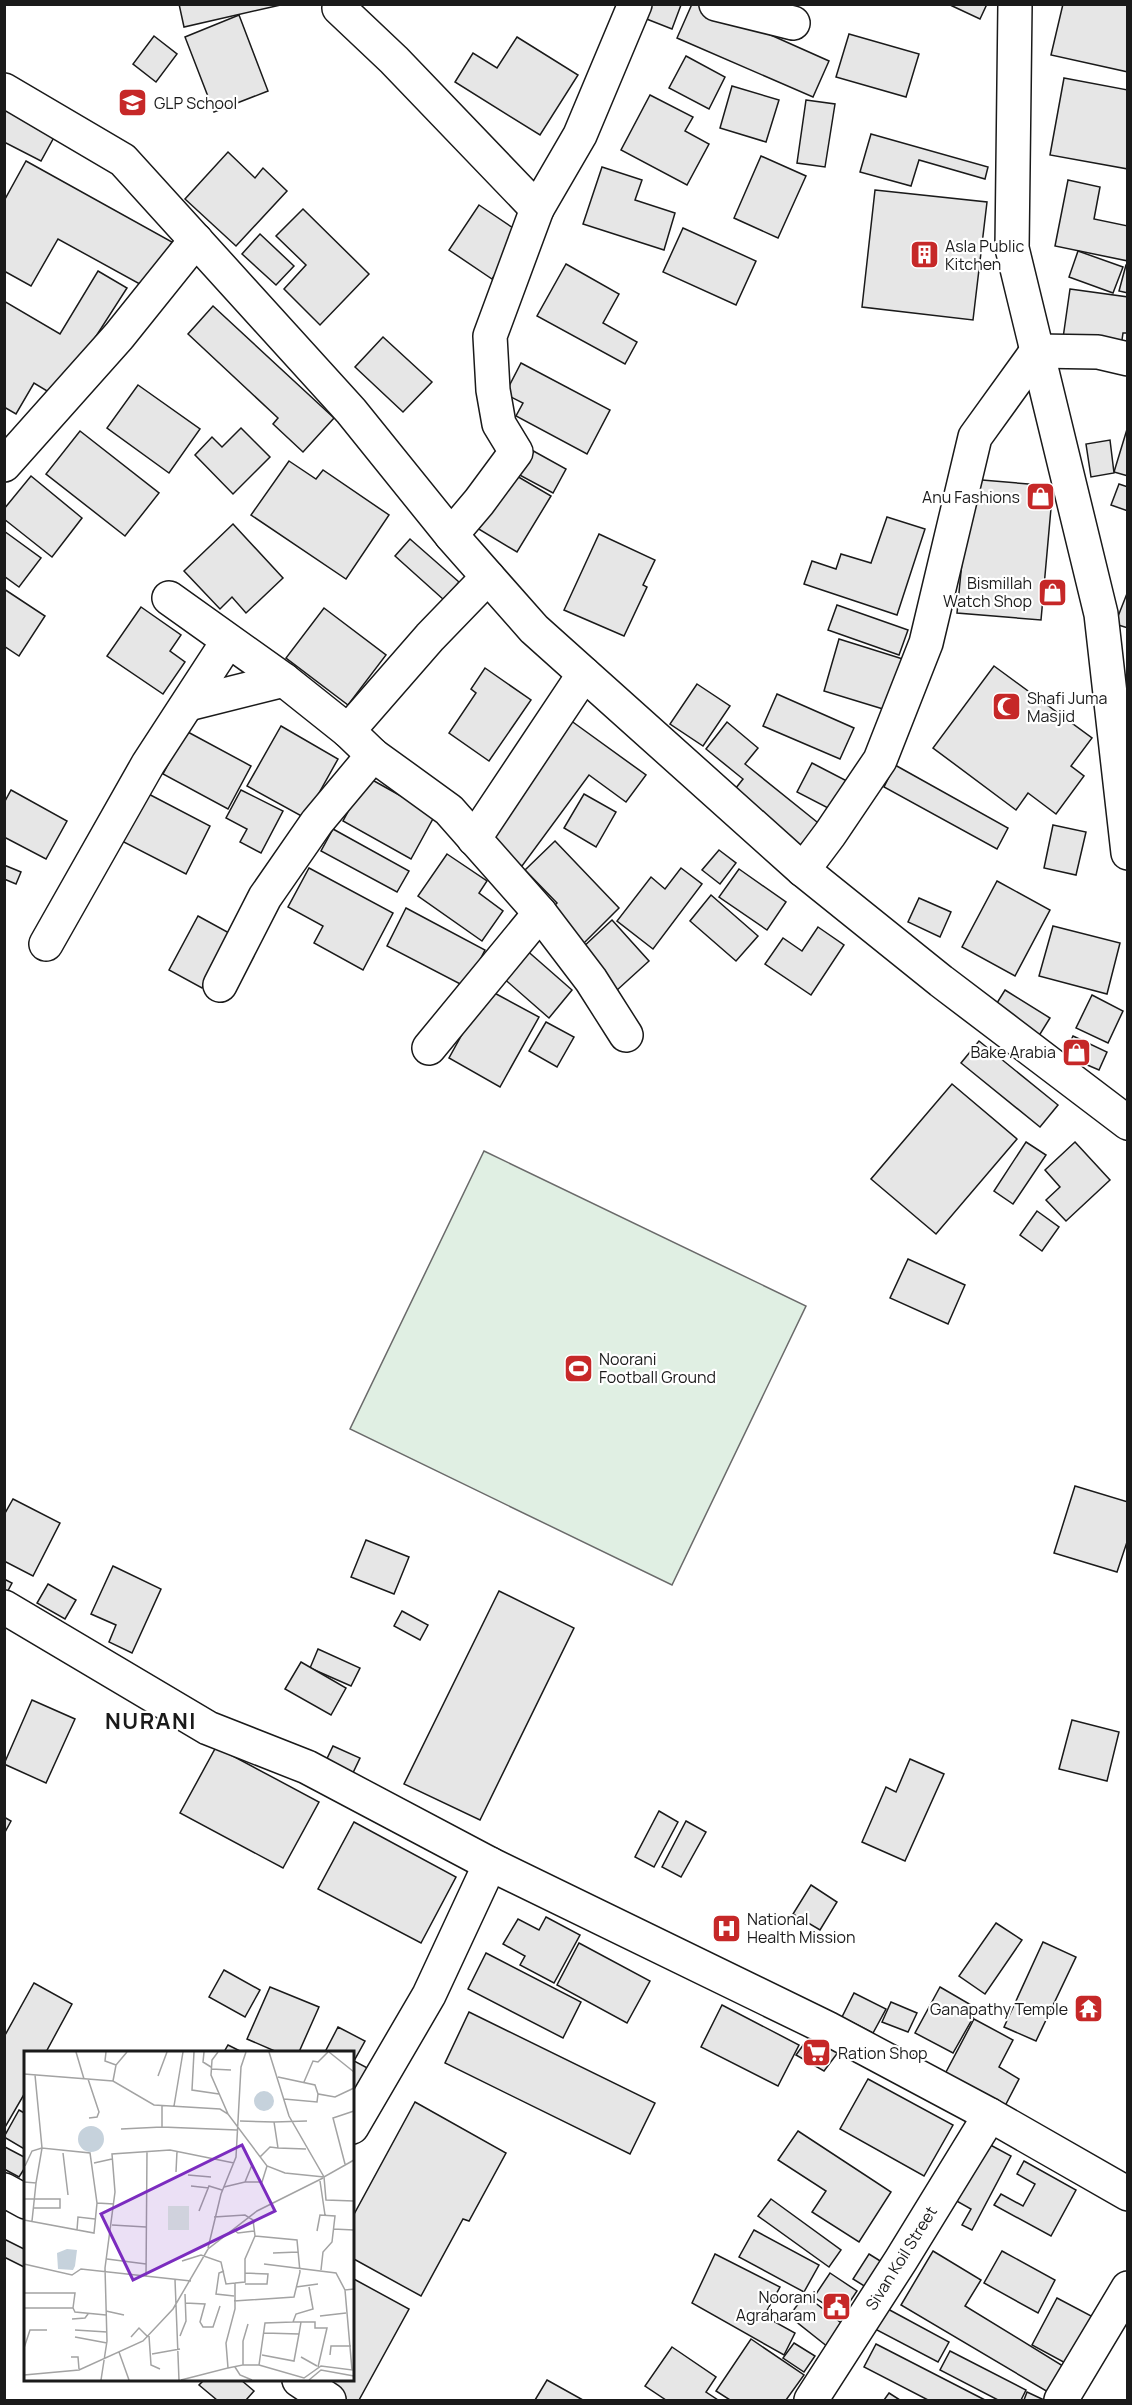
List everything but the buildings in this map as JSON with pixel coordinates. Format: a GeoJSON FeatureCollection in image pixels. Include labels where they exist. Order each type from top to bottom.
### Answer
{"type":"FeatureCollection","features":[{"type":"Feature","properties":{"kind":"street"},"geometry":{"type":"LineString","coordinates":[[451,535],[516,452],[499,424],[493,390],[490,336],[537,208],[580,135],[635,4]]}},
{"type":"Feature","properties":{"kind":"street"},"geometry":{"type":"LineString","coordinates":[[716,4],[793,23]]}},
{"type":"Feature","properties":{"kind":"street"},"geometry":{"type":"LineString","coordinates":[[1015,4],[1012,248],[1118,679],[1128,853]]}},
{"type":"Feature","properties":{"kind":"street"},"geometry":{"type":"LineString","coordinates":[[339,8],[394,60],[537,208]]}},
{"type":"Feature","properties":{"kind":"street"},"geometry":{"type":"LineString","coordinates":[[4,90],[123,160],[351,411],[451,535],[534,629],[803,870],[941,981],[1124,1113]]}},
{"type":"Feature","properties":{"kind":"street"},"geometry":{"type":"LineString","coordinates":[[4,465],[118,336],[196,240]]}},
{"type":"Feature","properties":{"kind":"street"},"geometry":{"type":"LineString","coordinates":[[1037,351],[1098,352],[1128,359]]}},
{"type":"Feature","properties":{"kind":"street"},"geometry":{"type":"LineString","coordinates":[[803,870],[880,760],[926,644],[975,437],[1037,351]]}},
{"type":"Feature","properties":{"kind":"street"},"geometry":{"type":"LineString","coordinates":[[348,731],[430,638],[488,577]]}},
{"type":"Feature","properties":{"kind":"street"},"geometry":{"type":"LineString","coordinates":[[169,598],[284,680],[348,731],[373,755],[449,810],[540,913],[591,980],[626,1035]]}},
{"type":"Feature","properties":{"kind":"street"},"geometry":{"type":"LineString","coordinates":[[46,944],[148,764],[228,641]]}},
{"type":"Feature","properties":{"kind":"street"},"geometry":{"type":"LineString","coordinates":[[474,838],[584,674]]}},
{"type":"Feature","properties":{"kind":"street"},"geometry":{"type":"LineString","coordinates":[[188,704],[284,680]]}},
{"type":"Feature","properties":{"kind":"street"},"geometry":{"type":"LineString","coordinates":[[220,985],[266,897],[317,822],[373,755]]}},
{"type":"Feature","properties":{"kind":"street"},"geometry":{"type":"LineString","coordinates":[[429,1048],[540,913]]}},
{"type":"Feature","properties":{"kind":"street"},"geometry":{"type":"LineString","coordinates":[[4,1607],[208,1728],[307,1767],[490,1864],[827,2028],[990,2115],[1128,2194]]}},
{"type":"Feature","properties":{"kind":"street"},"geometry":{"type":"LineString","coordinates":[[354,2124],[429,1995],[490,1864]]}},
{"type":"Feature","properties":{"kind":"street","name":"Sivan Koil Street"},"geometry":{"type":"LineString","coordinates":[[810,2400],[901,2260],[990,2115]]}},
{"type":"Feature","properties":{"kind":"street"},"geometry":{"type":"LineString","coordinates":[[4,2190],[24,2201]]}},
{"type":"Feature","properties":{"kind":"street"},"geometry":{"type":"LineString","coordinates":[[1061,2400],[1128,2288]]}},
{"type":"Feature","properties":{"kind":"street"},"geometry":{"type":"LineString","coordinates":[[302,2381],[329,2400]]}},
{"type":"Feature","properties":{"kind":"green space","name":"Noorani Football Ground"},"geometry":{"type":"Polygon","coordinates":[[[484,1151],[806,1306],[672,1585],[350,1429],[484,1151]]]}},
{"type":"Feature","properties":{"kind":"place","name":"GLP School"},"geometry":{"type":"Point","coordinates":[133,103]}},
{"type":"Feature","properties":{"kind":"place","name":"Asla Public Kitchen"},"geometry":{"type":"Point","coordinates":[924,255]}},
{"type":"Feature","properties":{"kind":"place","name":"Anu Fashions"},"geometry":{"type":"Point","coordinates":[1041,497]}},
{"type":"Feature","properties":{"kind":"place","name":"Bismillah Watch Shop"},"geometry":{"type":"Point","coordinates":[1053,592]}},
{"type":"Feature","properties":{"kind":"place","name":"Shafi Juma Masjid"},"geometry":{"type":"Point","coordinates":[1006,707]}},
{"type":"Feature","properties":{"kind":"place","name":"Bake Arabia"},"geometry":{"type":"Point","coordinates":[1077,1052]}},
{"type":"Feature","properties":{"kind":"place","name":"Noorani Football Ground"},"geometry":{"type":"Point","coordinates":[578,1368]}},
{"type":"Feature","properties":{"kind":"place","name":"National Health Mission"},"geometry":{"type":"Point","coordinates":[726,1928]}},
{"type":"Feature","properties":{"kind":"place","name":"Ganapathy Temple"},"geometry":{"type":"Point","coordinates":[1089,2009]}},
{"type":"Feature","properties":{"kind":"place","name":"Ration Shop"},"geometry":{"type":"Point","coordinates":[817,2053]}},
{"type":"Feature","properties":{"kind":"place","name":"Noorani Agraharam"},"geometry":{"type":"Point","coordinates":[837,2306]}},
{"type":"Feature","properties":{"kind":"district","name":"NURANI"},"geometry":{"type":"Point","coordinates":[151,1721]}}]}
